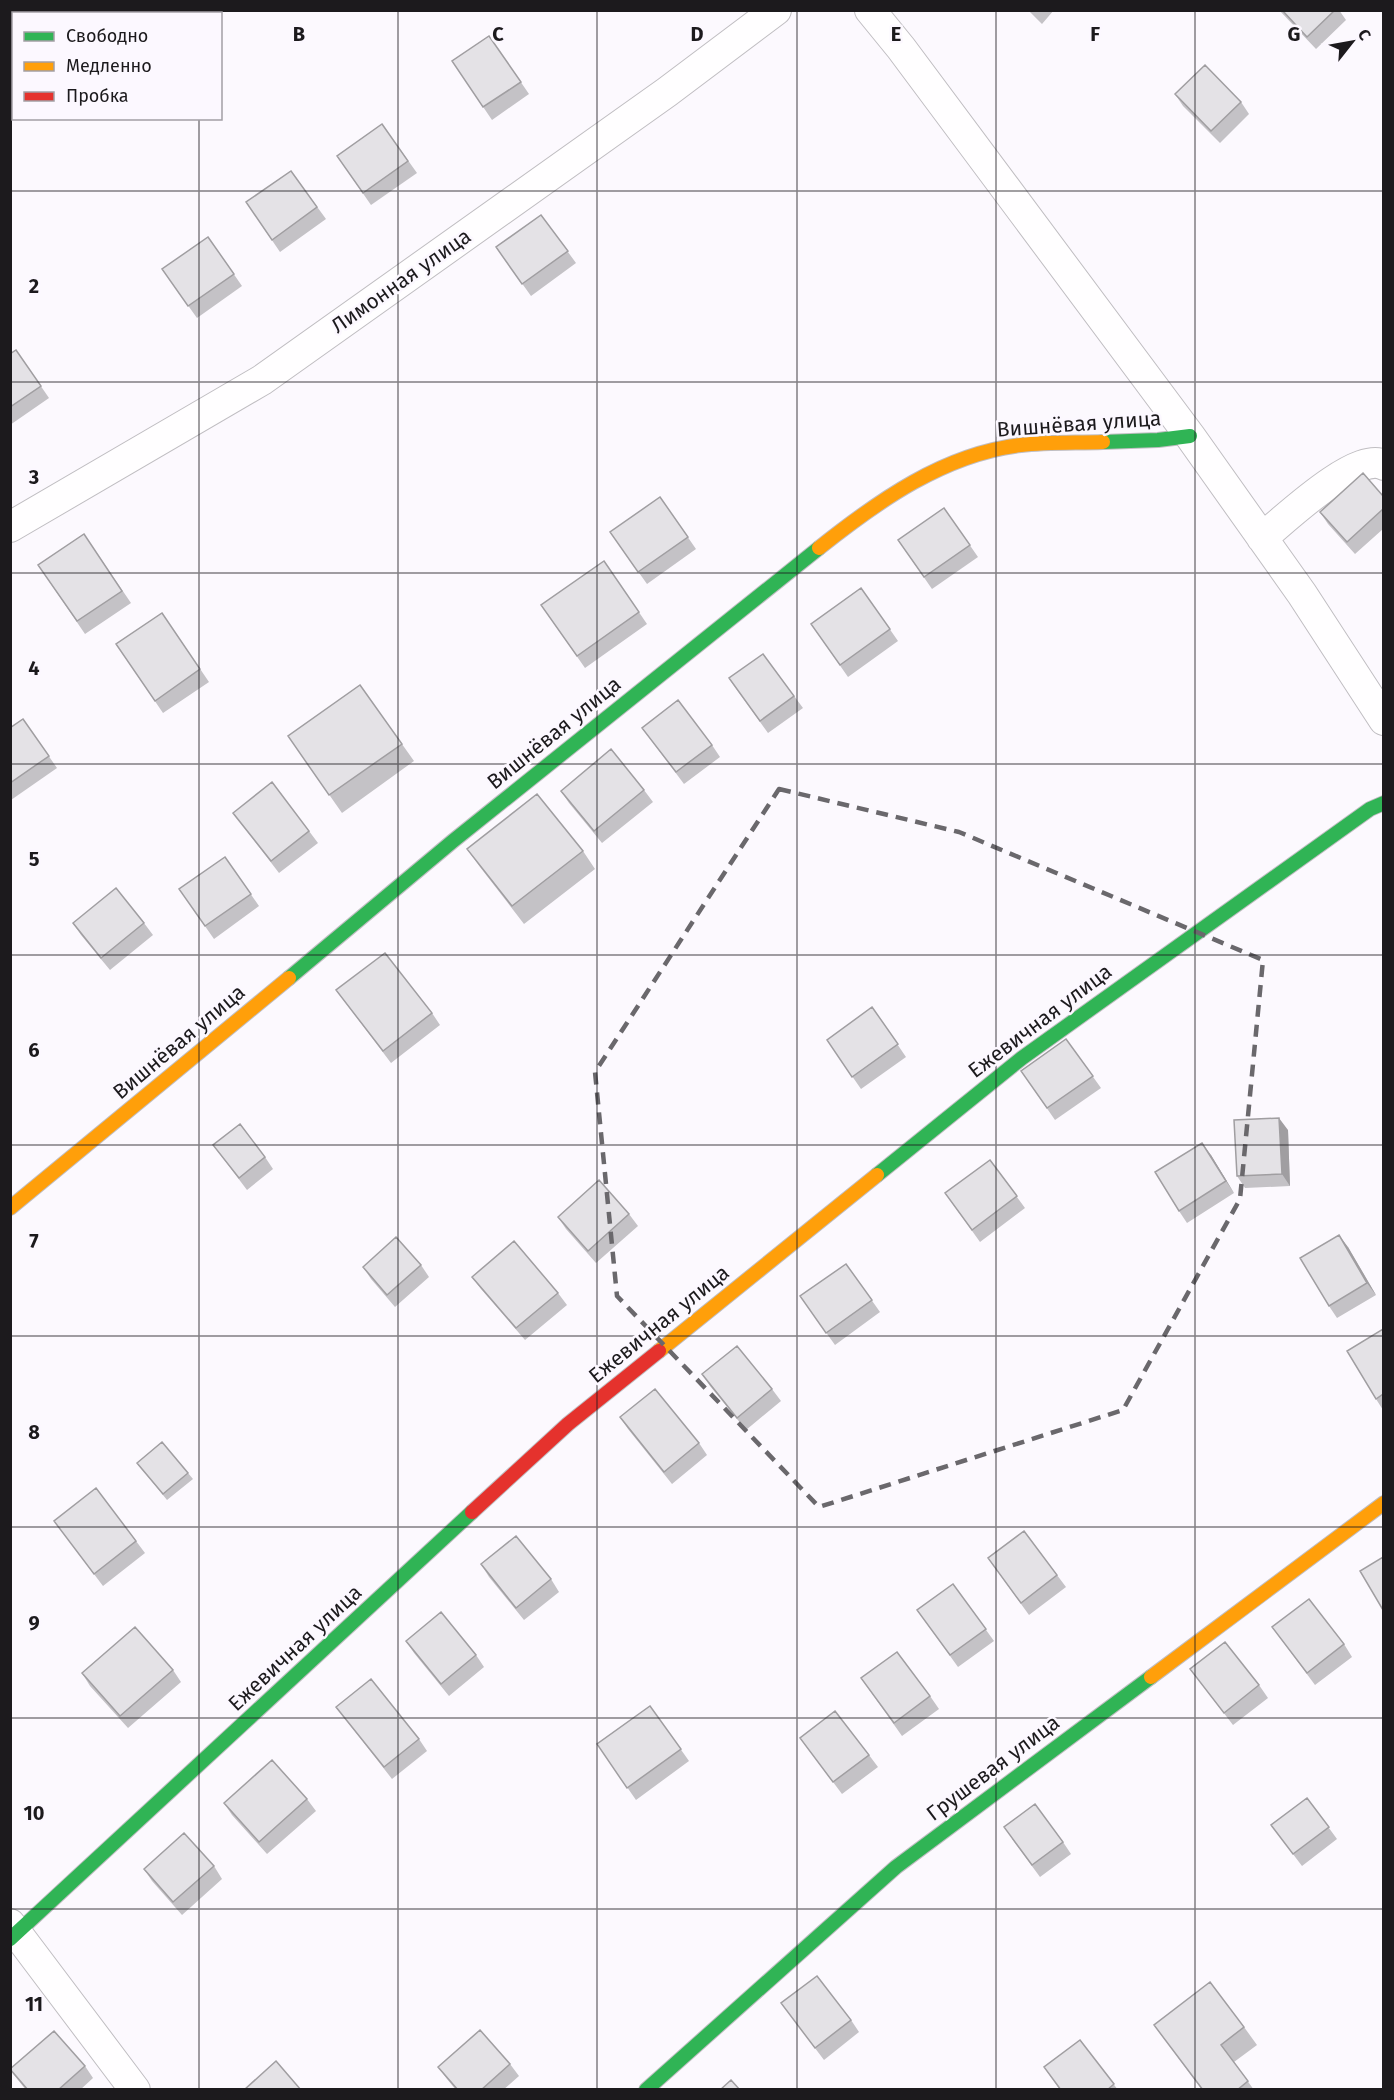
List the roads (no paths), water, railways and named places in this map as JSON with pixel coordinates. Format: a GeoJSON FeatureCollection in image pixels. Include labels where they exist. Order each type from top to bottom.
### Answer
{"type":"FeatureCollection","features":[{"type":"Feature","properties":{"kind":"street","name":"Лимонная улица"},"geometry":{"type":"LineString","coordinates":[[10,527],[262,380],[667,92],[776,10]]}},
{"type":"Feature","properties":{"kind":"street"},"geometry":{"type":"LineString","coordinates":[[870,10],[901,48],[1190,436],[1302,594],[1383,720]]}},
{"type":"Feature","properties":{"kind":"street","name":"Вишнёвая улица"},"geometry":{"type":"LineString","coordinates":[[10,1208],[182,1068],[462,833],[840,531],[911,482],[971,456],[1020,445],[1158,440],[1190,436]]}},
{"type":"Feature","properties":{"kind":"street"},"geometry":{"type":"LineString","coordinates":[[1262,538],[1334,480],[1358,465],[1379,462],[1383,465]]}},
{"type":"Feature","properties":{"kind":"street","name":"Ежевичная улица"},"geometry":{"type":"LineString","coordinates":[[13,1931],[568,1424],[1022,1058],[1370,809],[1383,803]]}},
{"type":"Feature","properties":{"kind":"street","name":"Грушевая улица"},"geometry":{"type":"LineString","coordinates":[[646,2090],[896,1867],[1383,1503]]}},
{"type":"Feature","properties":{"kind":"street"},"geometry":{"type":"LineString","coordinates":[[13,1931],[135,2090]]}}]}
